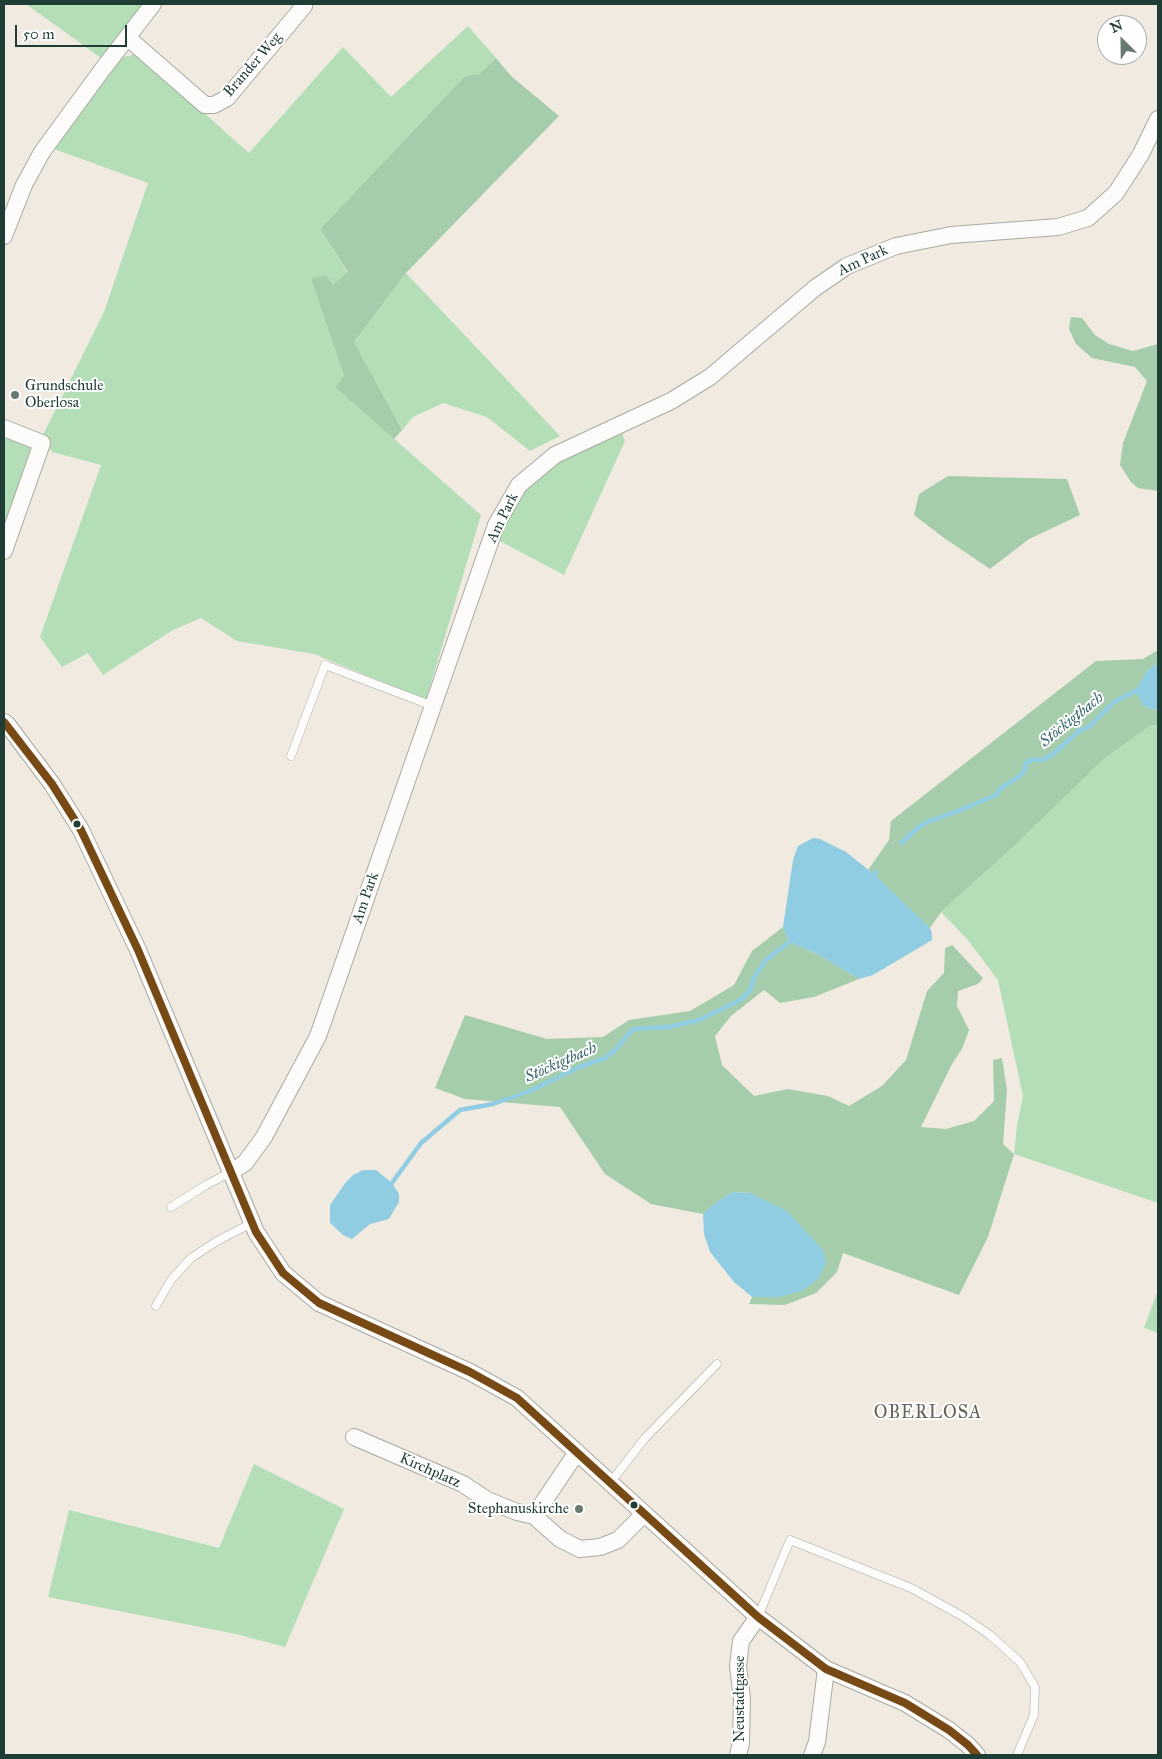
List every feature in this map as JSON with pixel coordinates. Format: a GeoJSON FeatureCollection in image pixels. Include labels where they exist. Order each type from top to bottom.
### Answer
{"type":"FeatureCollection","features":[{"type":"Feature","properties":{"kind":"street"},"geometry":{"type":"LineString","coordinates":[[4,236],[24,185],[42,152],[153,4]]}},
{"type":"Feature","properties":{"kind":"street","name":"Brander Weg"},"geometry":{"type":"LineString","coordinates":[[128,38],[204,105],[214,105],[227,98],[304,6]]}},
{"type":"Feature","properties":{"kind":"street","name":"Am Park"},"geometry":{"type":"LineString","coordinates":[[231,1172],[245,1163],[264,1136],[318,1036],[496,525],[518,485],[555,455],[671,401],[710,377],[816,288],[847,266],[896,246],[914,242],[951,235],[1058,227],[1088,218],[1116,193],[1141,154],[1158,119]]}},
{"type":"Feature","properties":{"kind":"street"},"geometry":{"type":"LineString","coordinates":[[4,428],[42,443],[4,551]]}},
{"type":"Feature","properties":{"kind":"street"},"geometry":{"type":"LineString","coordinates":[[5,722],[52,784],[81,830],[138,950],[256,1232],[283,1273],[319,1303],[470,1372],[517,1398],[758,1617],[826,1669],[905,1703],[949,1730],[977,1755]]}},
{"type":"Feature","properties":{"kind":"street","name":"Kirchplatz"},"geometry":{"type":"LineString","coordinates":[[354,1437],[463,1484],[487,1500],[517,1512],[534,1516],[560,1539],[580,1549],[600,1547],[618,1540],[644,1514]]}},
{"type":"Feature","properties":{"kind":"street"},"geometry":{"type":"LineString","coordinates":[[534,1516],[576,1452]]}},
{"type":"Feature","properties":{"kind":"street","name":"Neustadtgasse"},"geometry":{"type":"LineString","coordinates":[[738,1755],[741,1743],[742,1699],[738,1666],[741,1641],[758,1617]]}},
{"type":"Feature","properties":{"kind":"street"},"geometry":{"type":"LineString","coordinates":[[812,1755],[817,1742],[826,1669]]}},
{"type":"Feature","properties":{"kind":"lane"},"geometry":{"type":"LineString","coordinates":[[291,756],[325,665],[433,706]]}},
{"type":"Feature","properties":{"kind":"lane"},"geometry":{"type":"LineString","coordinates":[[171,1207],[231,1172]]}},
{"type":"Feature","properties":{"kind":"lane"},"geometry":{"type":"LineString","coordinates":[[156,1306],[171,1280],[191,1258],[217,1241],[252,1223]]}},
{"type":"Feature","properties":{"kind":"lane"},"geometry":{"type":"LineString","coordinates":[[610,1483],[646,1438],[717,1364]]}},
{"type":"Feature","properties":{"kind":"lane"},"geometry":{"type":"LineString","coordinates":[[758,1617],[790,1540],[910,1588],[962,1616],[990,1635],[1020,1662],[1035,1687],[1034,1715],[1022,1739],[1017,1755]]}},
{"type":"Feature","properties":{"kind":"green space"},"geometry":{"type":"Polygon","coordinates":[[[26,4],[142,4],[101,58],[26,4]]]}},
{"type":"Feature","properties":{"kind":"green space"},"geometry":{"type":"Polygon","coordinates":[[[468,26],[496,58],[479,74],[465,76],[320,229],[348,273],[333,285],[311,279],[344,376],[335,387],[481,515],[426,700],[314,654],[237,641],[201,618],[173,630],[103,675],[88,653],[62,667],[40,637],[101,465],[52,452],[42,437],[104,312],[148,183],[54,149],[117,58],[138,54],[249,153],[343,47],[391,97],[468,26]]]}},
{"type":"Feature","properties":{"kind":"green space"},"geometry":{"type":"Polygon","coordinates":[[[496,58],[511,76],[559,116],[406,273],[354,342],[402,430],[394,439],[335,387],[344,376],[311,279],[326,275],[333,285],[348,272],[320,229],[465,76],[479,74],[496,58]]]}},
{"type":"Feature","properties":{"kind":"green space"},"geometry":{"type":"Polygon","coordinates":[[[406,273],[560,436],[530,451],[487,417],[443,403],[413,417],[402,430],[354,342],[406,273]]]}},
{"type":"Feature","properties":{"kind":"green space"},"geometry":{"type":"Polygon","coordinates":[[[1071,317],[1082,318],[1095,335],[1109,344],[1133,351],[1158,344],[1158,491],[1138,488],[1131,482],[1120,465],[1123,443],[1147,381],[1135,367],[1092,358],[1076,344],[1069,329],[1071,317]]]}},
{"type":"Feature","properties":{"kind":"green space"},"geometry":{"type":"Polygon","coordinates":[[[621,430],[625,441],[564,575],[496,539],[521,490],[570,454],[621,430]]]}},
{"type":"Feature","properties":{"kind":"green space"},"geometry":{"type":"Polygon","coordinates":[[[4,434],[31,447],[4,531],[4,434]]]}},
{"type":"Feature","properties":{"kind":"green space"},"geometry":{"type":"Polygon","coordinates":[[[948,476],[1067,479],[1080,515],[1029,539],[990,569],[914,515],[919,494],[948,476]]]}},
{"type":"Feature","properties":{"kind":"green space"},"geometry":{"type":"Polygon","coordinates":[[[1158,650],[1158,662],[1147,671],[1144,706],[1158,711],[1158,725],[1150,726],[1105,758],[1010,850],[941,912],[930,928],[868,870],[889,840],[891,821],[1096,661],[1143,659],[1158,650]]]}},
{"type":"Feature","properties":{"kind":"green space"},"geometry":{"type":"Polygon","coordinates":[[[1158,725],[1158,1203],[1014,1154],[1023,1096],[998,980],[967,939],[941,912],[1010,850],[1105,758],[1150,726],[1158,725]]]}},
{"type":"Feature","properties":{"kind":"green space"},"geometry":{"type":"Polygon","coordinates":[[[783,927],[789,942],[819,955],[859,979],[814,997],[780,1003],[764,990],[731,1016],[715,1036],[722,1065],[754,1096],[788,1089],[828,1096],[849,1106],[882,1086],[906,1060],[927,991],[944,973],[945,948],[952,945],[983,978],[978,984],[958,991],[957,1006],[969,1030],[962,1049],[952,1064],[921,1127],[946,1129],[974,1121],[994,1101],[993,1060],[1002,1058],[1007,1090],[1003,1144],[1014,1154],[988,1237],[959,1295],[843,1253],[837,1272],[816,1293],[785,1305],[749,1304],[752,1297],[778,1297],[750,1193],[733,1192],[714,1204],[703,1214],[651,1204],[605,1174],[560,1107],[465,1099],[435,1088],[465,1015],[547,1039],[603,1037],[629,1020],[690,1011],[734,985],[752,951],[783,927]]]}},
{"type":"Feature","properties":{"kind":"green space"},"geometry":{"type":"Polygon","coordinates":[[[1158,1290],[1158,1333],[1144,1328],[1158,1290]]]}},
{"type":"Feature","properties":{"kind":"green space"},"geometry":{"type":"Polygon","coordinates":[[[254,1464],[344,1509],[285,1647],[236,1634],[48,1597],[69,1510],[219,1548],[254,1464]]]}},
{"type":"Feature","properties":{"kind":"water"},"geometry":{"type":"Polygon","coordinates":[[[1158,662],[1158,711],[1144,706],[1135,691],[1147,671],[1158,662]]]}},
{"type":"Feature","properties":{"kind":"water"},"geometry":{"type":"Polygon","coordinates":[[[813,838],[820,839],[846,852],[875,875],[930,928],[932,940],[873,975],[859,979],[819,955],[789,942],[783,927],[793,860],[798,846],[813,838]]]}},
{"type":"Feature","properties":{"kind":"water"},"geometry":{"type":"Polygon","coordinates":[[[363,1170],[376,1170],[392,1183],[399,1194],[399,1202],[389,1219],[370,1224],[352,1239],[343,1235],[330,1223],[330,1205],[346,1182],[353,1175],[363,1170]]]}},
{"type":"Feature","properties":{"kind":"water"},"geometry":{"type":"Polygon","coordinates":[[[733,1192],[750,1193],[787,1211],[823,1250],[826,1263],[818,1279],[802,1291],[778,1297],[752,1297],[734,1282],[710,1252],[704,1234],[703,1214],[714,1204],[733,1192]]]}},
{"type":"Feature","properties":{"kind":"waterway","name":"Stöckigtbach"},"geometry":{"type":"LineString","coordinates":[[901,843],[927,822],[996,795],[1001,788],[1020,776],[1025,770],[1025,764],[1030,760],[1043,760],[1053,754],[1079,731],[1089,727],[1114,702],[1135,691]]}},
{"type":"Feature","properties":{"kind":"waterway","name":"Stöckigtbach"},"geometry":{"type":"LineString","coordinates":[[392,1183],[421,1143],[460,1110],[493,1104],[530,1091],[579,1067],[605,1058],[615,1050],[633,1029],[669,1027],[699,1020],[742,999],[751,989],[753,979],[766,960],[789,942]]}},
{"type":"Feature","properties":{"kind":"transit line"},"geometry":{"type":"LineString","coordinates":[[4,722],[52,784],[81,830],[138,950],[256,1232],[283,1273],[319,1303],[470,1372],[517,1398],[758,1617],[826,1669],[905,1703],[949,1730],[977,1755]]}},
{"type":"Feature","properties":{"kind":"place","name":"Grundschule Oberlosa"},"geometry":{"type":"Point","coordinates":[15,395]}},
{"type":"Feature","properties":{"kind":"place","name":"Stephanuskirche"},"geometry":{"type":"Point","coordinates":[579,1509]}},
{"type":"Feature","properties":{"kind":"district","name":"OBERLOSA"},"geometry":{"type":"Point","coordinates":[928,1414]}}]}
